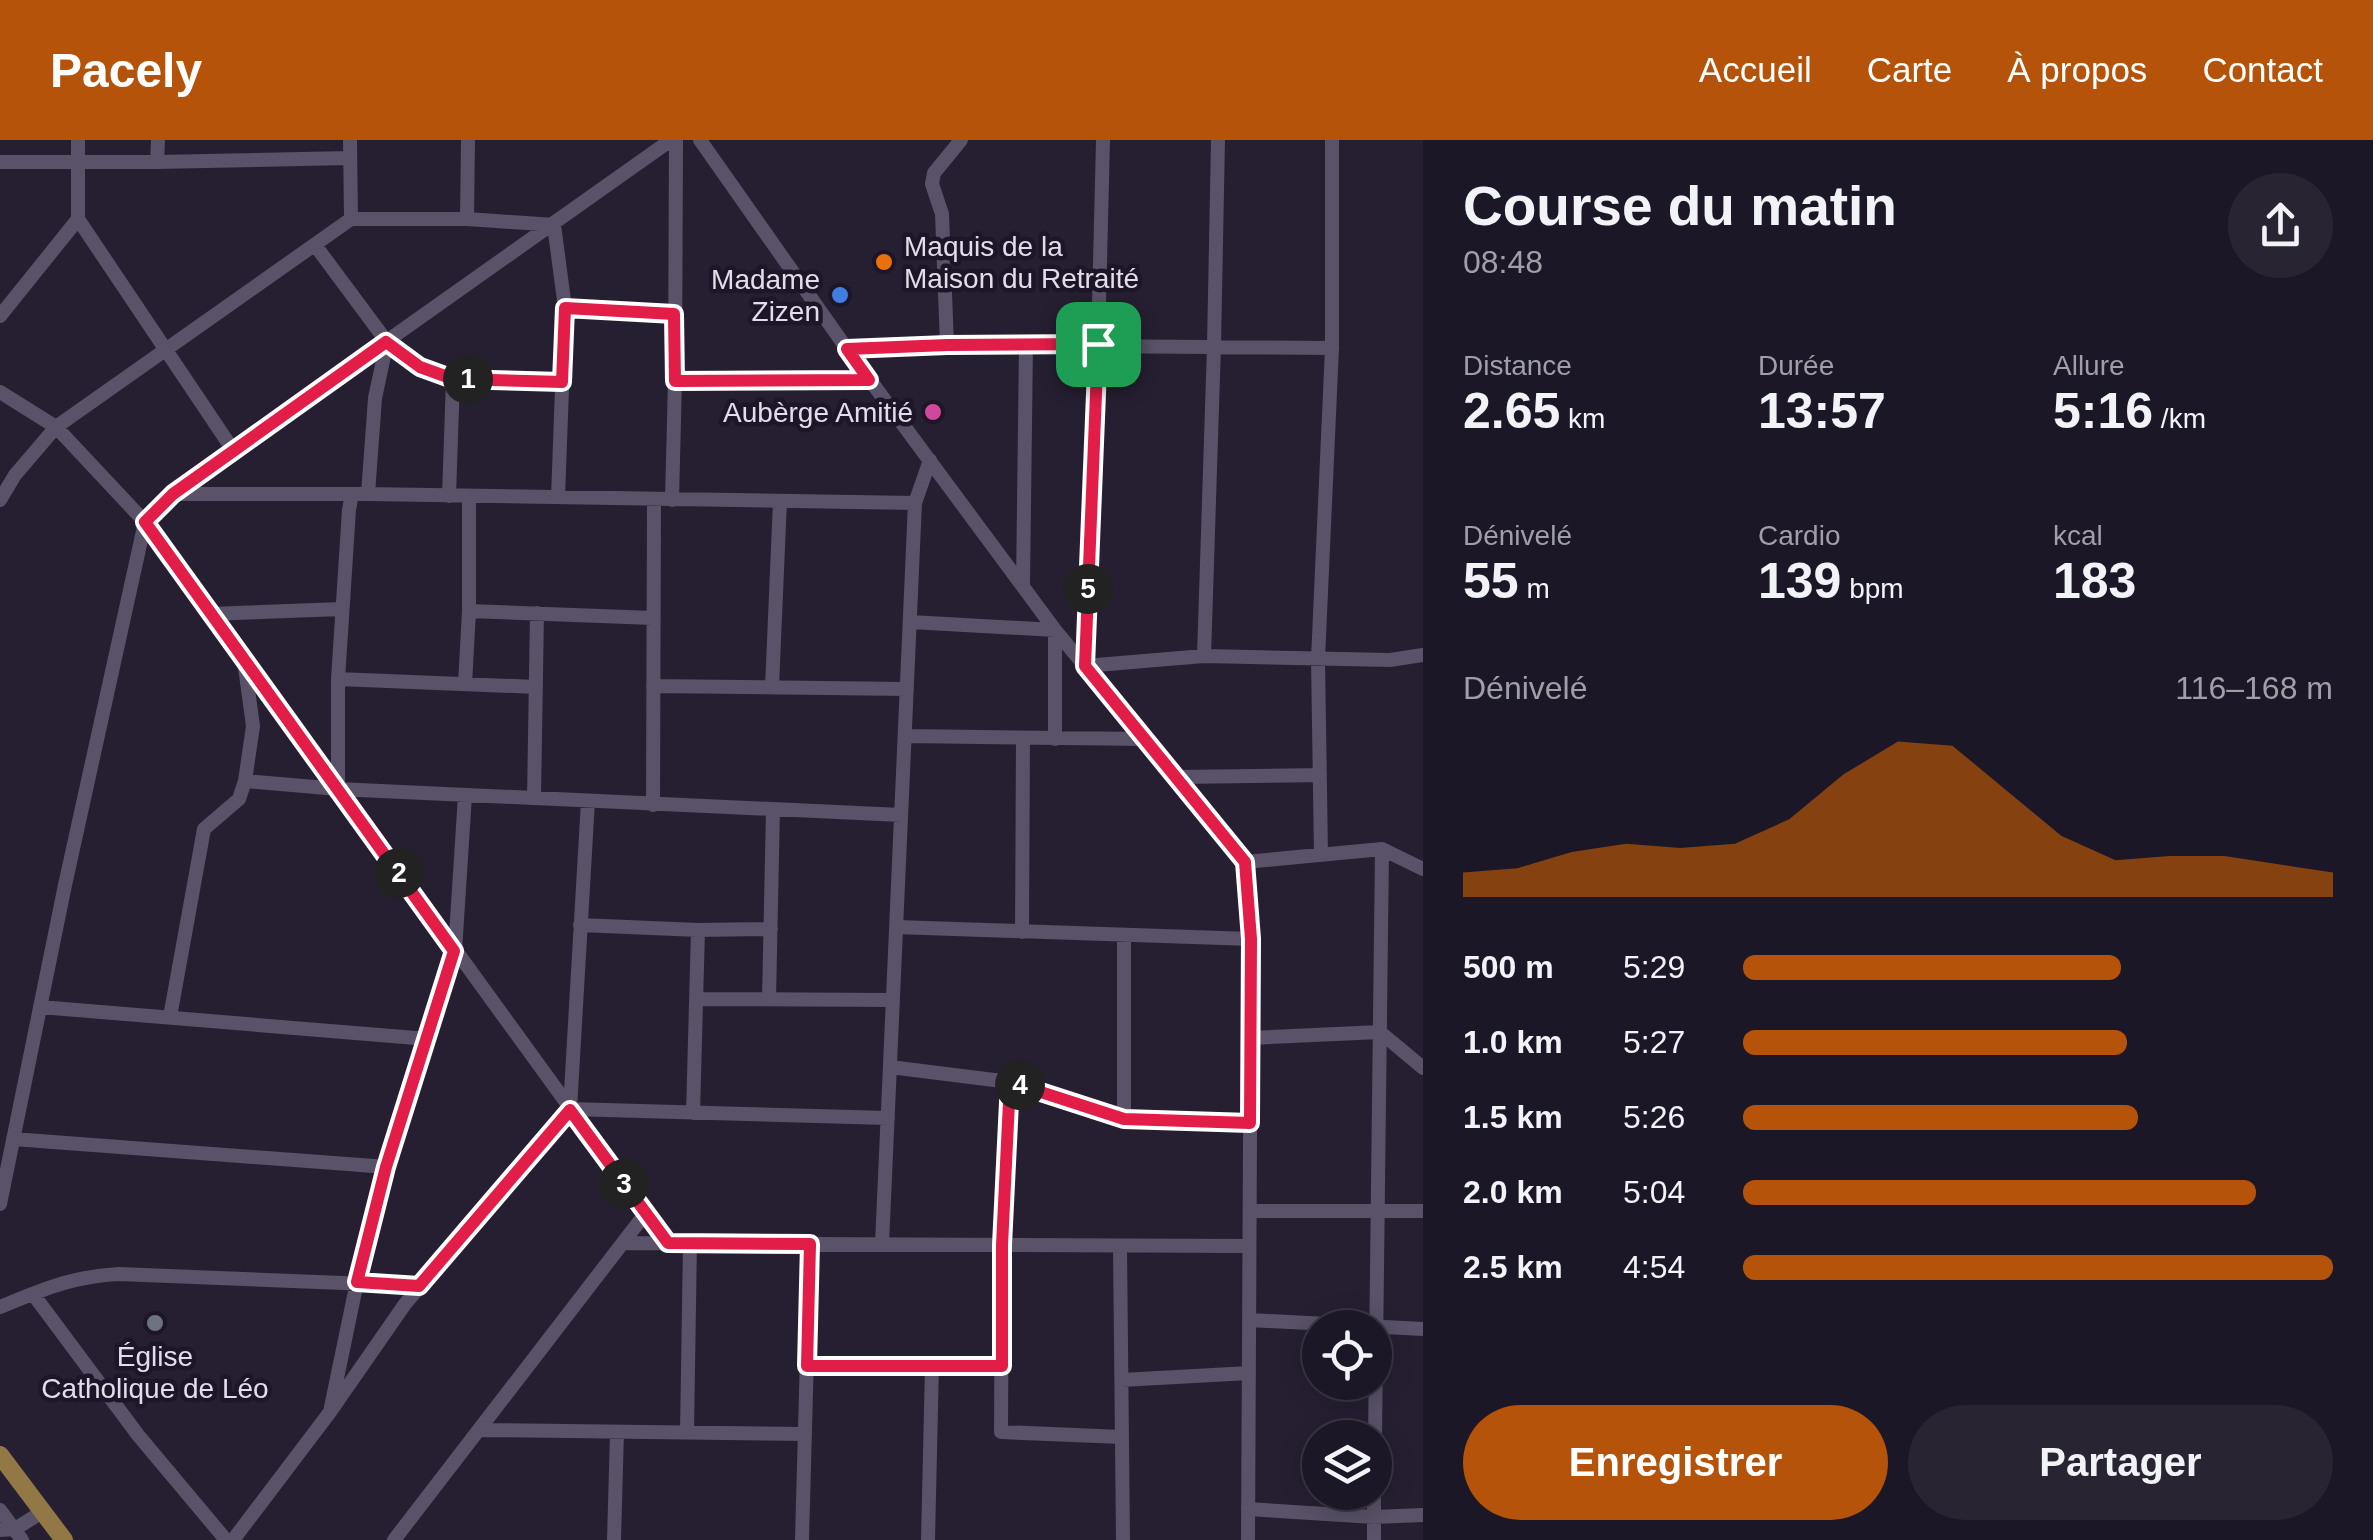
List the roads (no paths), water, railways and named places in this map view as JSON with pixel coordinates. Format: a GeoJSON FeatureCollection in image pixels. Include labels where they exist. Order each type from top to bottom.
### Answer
{"type":"FeatureCollection","features":[{"type":"Feature","properties":{"kind":"main road"},"geometry":{"type":"LineString","coordinates":[[0,1455],[48,1540]]}},
{"type":"Feature","properties":{"kind":"main road"},"geometry":{"type":"LineString","coordinates":[[0,1470],[37,1515],[64,1540]]}},
{"type":"Feature","properties":{"kind":"street"},"geometry":{"type":"LineString","coordinates":[[78,140],[78,219],[233,450]]}},
{"type":"Feature","properties":{"kind":"street"},"geometry":{"type":"LineString","coordinates":[[156,162],[158,140]]}},
{"type":"Feature","properties":{"kind":"street"},"geometry":{"type":"LineString","coordinates":[[350,140],[351,219]]}},
{"type":"Feature","properties":{"kind":"street"},"geometry":{"type":"LineString","coordinates":[[468,140],[468,219]]}},
{"type":"Feature","properties":{"kind":"street"},"geometry":{"type":"LineString","coordinates":[[0,1201],[145,522],[173,494],[233,450],[674,140]]}},
{"type":"Feature","properties":{"kind":"street"},"geometry":{"type":"LineString","coordinates":[[672,500],[674,140]]}},
{"type":"Feature","properties":{"kind":"street"},"geometry":{"type":"LineString","coordinates":[[700,140],[869,380],[1055,630],[1245,862],[1251,939],[1248,1540]]}},
{"type":"Feature","properties":{"kind":"street"},"geometry":{"type":"LineString","coordinates":[[947,345],[942,214],[932,184],[934,174],[960,140]]}},
{"type":"Feature","properties":{"kind":"street"},"geometry":{"type":"LineString","coordinates":[[1085,666],[1103,140]]}},
{"type":"Feature","properties":{"kind":"street"},"geometry":{"type":"LineString","coordinates":[[1204,656],[1218,140]]}},
{"type":"Feature","properties":{"kind":"street"},"geometry":{"type":"LineString","coordinates":[[1321,855],[1318,659],[1332,348],[1332,140]]}},
{"type":"Feature","properties":{"kind":"street"},"geometry":{"type":"LineString","coordinates":[[0,162],[350,158]]}},
{"type":"Feature","properties":{"kind":"street"},"geometry":{"type":"LineString","coordinates":[[0,316],[78,219]]}},
{"type":"Feature","properties":{"kind":"street"},"geometry":{"type":"LineString","coordinates":[[0,500],[15,475],[56,427],[351,219],[468,219],[554,225]]}},
{"type":"Feature","properties":{"kind":"street"},"geometry":{"type":"LineString","coordinates":[[554,225],[565,308],[558,498]]}},
{"type":"Feature","properties":{"kind":"street"},"geometry":{"type":"LineString","coordinates":[[314,245],[386,342],[420,367],[453,379],[562,382]]}},
{"type":"Feature","properties":{"kind":"street"},"geometry":{"type":"LineString","coordinates":[[565,308],[674,314]]}},
{"type":"Feature","properties":{"kind":"street"},"geometry":{"type":"LineString","coordinates":[[368,494],[375,398],[386,342]]}},
{"type":"Feature","properties":{"kind":"street"},"geometry":{"type":"LineString","coordinates":[[847,349],[1098,344],[1332,348]]}},
{"type":"Feature","properties":{"kind":"street"},"geometry":{"type":"LineString","coordinates":[[1023,586],[1026,345]]}},
{"type":"Feature","properties":{"kind":"street"},"geometry":{"type":"LineString","coordinates":[[449,496],[453,379]]}},
{"type":"Feature","properties":{"kind":"street"},"geometry":{"type":"LineString","coordinates":[[675,381],[869,380]]}},
{"type":"Feature","properties":{"kind":"street"},"geometry":{"type":"LineString","coordinates":[[0,392],[56,427],[145,522],[668,1243]]}},
{"type":"Feature","properties":{"kind":"street"},"geometry":{"type":"LineString","coordinates":[[882,1244],[915,503],[930,460]]}},
{"type":"Feature","properties":{"kind":"street"},"geometry":{"type":"LineString","coordinates":[[173,494],[915,503]]}},
{"type":"Feature","properties":{"kind":"street"},"geometry":{"type":"LineString","coordinates":[[338,789],[338,679],[352,494]]}},
{"type":"Feature","properties":{"kind":"street"},"geometry":{"type":"LineString","coordinates":[[464,684],[469,611],[469,496]]}},
{"type":"Feature","properties":{"kind":"street"},"geometry":{"type":"LineString","coordinates":[[653,805],[654,499]]}},
{"type":"Feature","properties":{"kind":"street"},"geometry":{"type":"LineString","coordinates":[[772,687],[780,501]]}},
{"type":"Feature","properties":{"kind":"street"},"geometry":{"type":"LineString","coordinates":[[211,614],[342,609]]}},
{"type":"Feature","properties":{"kind":"street"},"geometry":{"type":"LineString","coordinates":[[469,611],[654,618]]}},
{"type":"Feature","properties":{"kind":"street"},"geometry":{"type":"LineString","coordinates":[[534,798],[538,614]]}},
{"type":"Feature","properties":{"kind":"street"},"geometry":{"type":"LineString","coordinates":[[910,622],[1055,630]]}},
{"type":"Feature","properties":{"kind":"street"},"geometry":{"type":"LineString","coordinates":[[1054,739],[1055,630]]}},
{"type":"Feature","properties":{"kind":"street"},"geometry":{"type":"LineString","coordinates":[[1085,666],[1204,656],[1390,660],[1423,654]]}},
{"type":"Feature","properties":{"kind":"street"},"geometry":{"type":"LineString","coordinates":[[170,1017],[204,829],[239,799],[246,781],[253,726],[244,659]]}},
{"type":"Feature","properties":{"kind":"street"},"geometry":{"type":"LineString","coordinates":[[338,679],[536,687]]}},
{"type":"Feature","properties":{"kind":"street"},"geometry":{"type":"LineString","coordinates":[[654,686],[907,689]]}},
{"type":"Feature","properties":{"kind":"street"},"geometry":{"type":"LineString","coordinates":[[905,736],[1146,739]]}},
{"type":"Feature","properties":{"kind":"street"},"geometry":{"type":"LineString","coordinates":[[1022,738],[1022,932]]}},
{"type":"Feature","properties":{"kind":"street"},"geometry":{"type":"LineString","coordinates":[[1178,777],[1320,775]]}},
{"type":"Feature","properties":{"kind":"street"},"geometry":{"type":"LineString","coordinates":[[246,781],[338,789],[901,815]]}},
{"type":"Feature","properties":{"kind":"street"},"geometry":{"type":"LineString","coordinates":[[330,1412],[386,1167],[454,951],[465,795]]}},
{"type":"Feature","properties":{"kind":"street"},"geometry":{"type":"LineString","coordinates":[[33,1294],[138,1435],[229,1540],[330,1412],[419,1286],[570,1110],[588,801]]}},
{"type":"Feature","properties":{"kind":"street"},"geometry":{"type":"LineString","coordinates":[[769,999],[773,809]]}},
{"type":"Feature","properties":{"kind":"street"},"geometry":{"type":"LineString","coordinates":[[1245,862],[1382,849],[1423,869]]}},
{"type":"Feature","properties":{"kind":"street"},"geometry":{"type":"LineString","coordinates":[[1376,1310],[1382,849]]}},
{"type":"Feature","properties":{"kind":"street"},"geometry":{"type":"LineString","coordinates":[[580,926],[771,929]]}},
{"type":"Feature","properties":{"kind":"street"},"geometry":{"type":"LineString","coordinates":[[896,927],[1251,939]]}},
{"type":"Feature","properties":{"kind":"street"},"geometry":{"type":"LineString","coordinates":[[692,1113],[698,930]]}},
{"type":"Feature","properties":{"kind":"street"},"geometry":{"type":"LineString","coordinates":[[1124,935],[1124,1119]]}},
{"type":"Feature","properties":{"kind":"street"},"geometry":{"type":"LineString","coordinates":[[696,998],[893,1000]]}},
{"type":"Feature","properties":{"kind":"street"},"geometry":{"type":"LineString","coordinates":[[40,1007],[428,1039]]}},
{"type":"Feature","properties":{"kind":"street"},"geometry":{"type":"LineString","coordinates":[[1250,1038],[1380,1032],[1423,1068]]}},
{"type":"Feature","properties":{"kind":"street"},"geometry":{"type":"LineString","coordinates":[[890,1067],[1010,1082],[1124,1119],[1250,1123]]}},
{"type":"Feature","properties":{"kind":"street"},"geometry":{"type":"LineString","coordinates":[[1010,1082],[1002,1245],[1001,1432],[1122,1436]]}},
{"type":"Feature","properties":{"kind":"street"},"geometry":{"type":"LineString","coordinates":[[570,1110],[888,1118]]}},
{"type":"Feature","properties":{"kind":"street"},"geometry":{"type":"LineString","coordinates":[[14,1139],[386,1167]]}},
{"type":"Feature","properties":{"kind":"street"},"geometry":{"type":"LineString","coordinates":[[1250,1211],[1423,1211]]}},
{"type":"Feature","properties":{"kind":"street"},"geometry":{"type":"LineString","coordinates":[[394,1540],[645,1214]]}},
{"type":"Feature","properties":{"kind":"street"},"geometry":{"type":"LineString","coordinates":[[624,1243],[1249,1246]]}},
{"type":"Feature","properties":{"kind":"street"},"geometry":{"type":"LineString","coordinates":[[686,1432],[690,1243]]}},
{"type":"Feature","properties":{"kind":"street"},"geometry":{"type":"LineString","coordinates":[[802,1540],[810,1244]]}},
{"type":"Feature","properties":{"kind":"street"},"geometry":{"type":"LineString","coordinates":[[1120,1246],[1122,1540]]}},
{"type":"Feature","properties":{"kind":"street"},"geometry":{"type":"LineString","coordinates":[[0,1307],[90,1276],[119,1274],[419,1286]]}},
{"type":"Feature","properties":{"kind":"street"},"geometry":{"type":"LineString","coordinates":[[1249,1320],[1302,1323]]}},
{"type":"Feature","properties":{"kind":"street"},"geometry":{"type":"LineString","coordinates":[[1392,1327],[1423,1329]]}},
{"type":"Feature","properties":{"kind":"street"},"geometry":{"type":"LineString","coordinates":[[807,1366],[1002,1366]]}},
{"type":"Feature","properties":{"kind":"street"},"geometry":{"type":"LineString","coordinates":[[928,1540],[932,1366]]}},
{"type":"Feature","properties":{"kind":"street"},"geometry":{"type":"LineString","coordinates":[[1122,1380],[1249,1373]]}},
{"type":"Feature","properties":{"kind":"street"},"geometry":{"type":"LineString","coordinates":[[480,1430],[805,1434]]}},
{"type":"Feature","properties":{"kind":"street"},"geometry":{"type":"LineString","coordinates":[[614,1540],[617,1432]]}},
{"type":"Feature","properties":{"kind":"street"},"geometry":{"type":"LineString","coordinates":[[1248,1509],[1374,1517],[1423,1515]]}},
{"type":"Feature","properties":{"kind":"street"},"geometry":{"type":"LineString","coordinates":[[0,1510],[12,1533],[37,1515]]}},
{"type":"Feature","properties":{"kind":"street"},"geometry":{"type":"LineString","coordinates":[[1374,1510],[1374,1540]]}},
{"type":"Feature","properties":{"kind":"place","name":"Maquis de la Maison du Retraité"},"geometry":{"type":"Point","coordinates":[884,262]}},
{"type":"Feature","properties":{"kind":"place","name":"Madame Zizen"},"geometry":{"type":"Point","coordinates":[840,295]}},
{"type":"Feature","properties":{"kind":"place","name":"Aubèrge Amitié"},"geometry":{"type":"Point","coordinates":[933,412]}},
{"type":"Feature","properties":{"kind":"place","name":"Église Catholique de Léo"},"geometry":{"type":"Point","coordinates":[155,1323]}}]}
